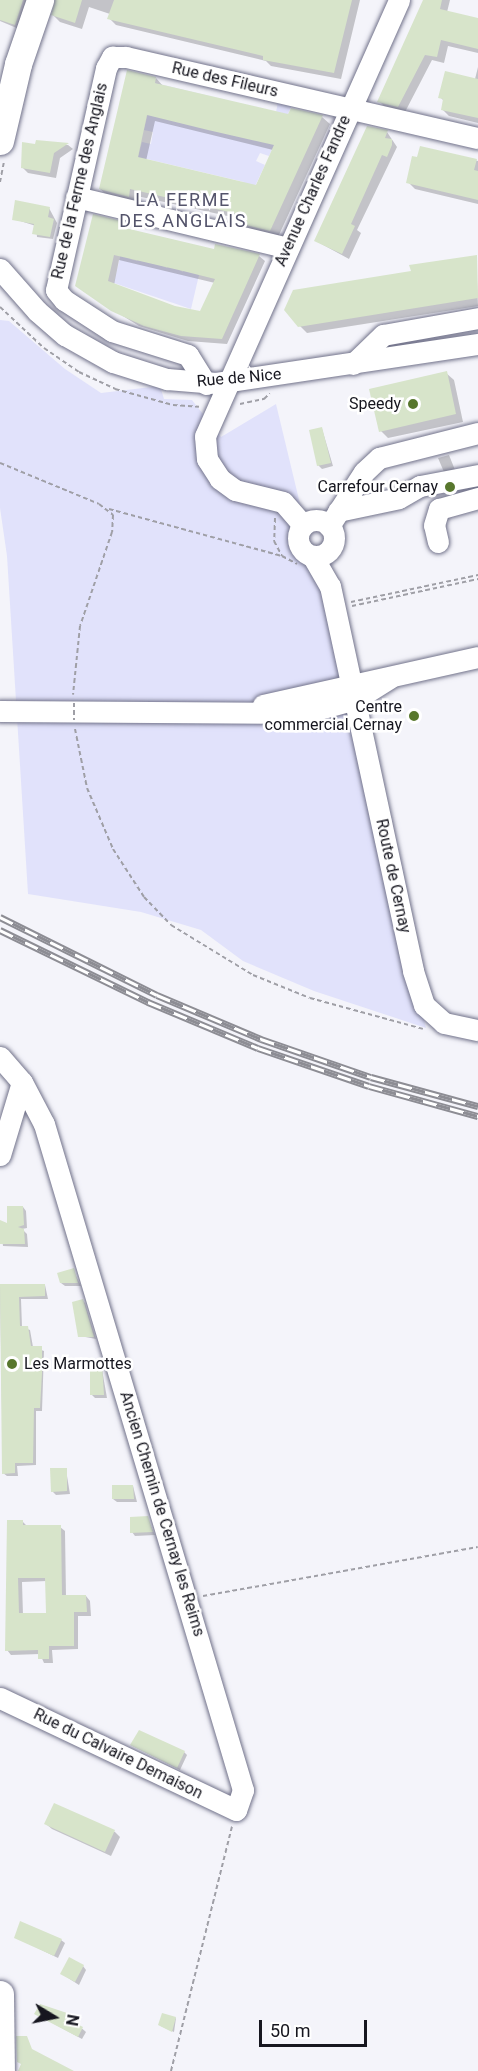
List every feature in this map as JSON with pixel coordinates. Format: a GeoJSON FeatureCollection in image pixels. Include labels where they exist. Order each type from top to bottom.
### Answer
{"type":"FeatureCollection","features":[{"type":"Feature","properties":{"kind":"main road"},"geometry":{"type":"LineString","coordinates":[[0,141],[18,64],[40,0]]}},
{"type":"Feature","properties":{"kind":"main road"},"geometry":{"type":"LineString","coordinates":[[0,1994],[1,2071]]}},
{"type":"Feature","properties":{"kind":"street","name":"Avenue Charles Fandre"},"geometry":{"type":"LineString","coordinates":[[303,525],[284,502],[236,490],[212,468],[205,436],[399,0]]}},
{"type":"Feature","properties":{"kind":"street","name":"Rue des Fileurs"},"geometry":{"type":"LineString","coordinates":[[106,68],[112,57],[126,57],[350,109]]}},
{"type":"Feature","properties":{"kind":"street","name":"Rue de la Ferme des Anglais"},"geometry":{"type":"LineString","coordinates":[[106,68],[56,290],[64,300],[112,331],[188,356],[206,384]]}},
{"type":"Feature","properties":{"kind":"street"},"geometry":{"type":"LineString","coordinates":[[350,109],[478,138]]}},
{"type":"Feature","properties":{"kind":"street"},"geometry":{"type":"LineString","coordinates":[[76,197],[288,248]]}},
{"type":"Feature","properties":{"kind":"street","name":"Rue de Nice"},"geometry":{"type":"LineString","coordinates":[[0,269],[50,323],[95,353],[146,374],[206,384],[478,344]]}},
{"type":"Feature","properties":{"kind":"street"},"geometry":{"type":"LineString","coordinates":[[353,364],[383,335],[478,318]]}},
{"type":"Feature","properties":{"kind":"street"},"geometry":{"type":"LineString","coordinates":[[478,433],[379,458],[364,472],[334,518],[332,547],[324,555],[313,557],[303,552],[297,541],[303,525],[334,518],[399,498],[420,486],[478,475]]}},
{"type":"Feature","properties":{"kind":"street"},"geometry":{"type":"LineString","coordinates":[[438,542],[434,525],[439,508],[478,498]]}},
{"type":"Feature","properties":{"kind":"street","name":"Route de Cernay"},"geometry":{"type":"LineString","coordinates":[[313,557],[341,606],[354,692],[413,971],[424,1005],[439,1020]]}},
{"type":"Feature","properties":{"kind":"street"},"geometry":{"type":"LineString","coordinates":[[304,713],[390,678],[478,657]]}},
{"type":"Feature","properties":{"kind":"street"},"geometry":{"type":"LineString","coordinates":[[233,710],[354,692]]}},
{"type":"Feature","properties":{"kind":"street"},"geometry":{"type":"LineString","coordinates":[[0,711],[233,710],[304,713],[329,715],[364,734]]}},
{"type":"Feature","properties":{"kind":"street"},"geometry":{"type":"LineString","coordinates":[[439,1020],[478,1030]]}},
{"type":"Feature","properties":{"kind":"street","name":"Ancien Chemin de Cernay les Reims"},"geometry":{"type":"LineString","coordinates":[[0,1057],[22,1082],[44,1124],[188,1599],[243,1790],[236,1810]]}},
{"type":"Feature","properties":{"kind":"street"},"geometry":{"type":"LineString","coordinates":[[0,1155],[22,1082]]}},
{"type":"Feature","properties":{"kind":"street","name":"Rue du Calvaire Demaison"},"geometry":{"type":"LineString","coordinates":[[0,1698],[236,1810]]}},
{"type":"Feature","properties":{"kind":"path"},"geometry":{"type":"LineString","coordinates":[[0,463],[109,509],[282,555]]}},
{"type":"Feature","properties":{"kind":"path"},"geometry":{"type":"LineString","coordinates":[[109,509],[113,515],[112,532],[90,588],[75,650],[74,720],[81,768],[96,813],[126,873],[171,925],[253,975],[310,998],[424,1029],[437,1031],[439,1020]]}},
{"type":"Feature","properties":{"kind":"path"},"geometry":{"type":"LineString","coordinates":[[341,606],[478,577]]}},
{"type":"Feature","properties":{"kind":"path"},"geometry":{"type":"LineString","coordinates":[[341,606],[478,577]]}},
{"type":"Feature","properties":{"kind":"path"},"geometry":{"type":"LineString","coordinates":[[188,1599],[478,1547]]}},
{"type":"Feature","properties":{"kind":"path"},"geometry":{"type":"LineString","coordinates":[[171,2071],[236,1810]]}},
{"type":"Feature","properties":{"kind":"shaded area"},"geometry":{"type":"Polygon","coordinates":[[[155,83],[276,112],[278,102],[292,105],[269,156],[260,153],[256,161],[265,165],[237,224],[244,182],[147,159],[130,189],[142,142],[151,144],[153,132],[144,130],[155,83]]]}},
{"type":"Feature","properties":{"kind":"shaded area"},"geometry":{"type":"Polygon","coordinates":[[[121,253],[131,255],[130,259],[137,261],[138,257],[167,268],[169,264],[183,272],[184,268],[193,270],[199,275],[191,309],[114,283],[121,253]]]}},
{"type":"Feature","properties":{"kind":"shaded area"},"geometry":{"type":"Polygon","coordinates":[[[0,320],[9,321],[65,369],[101,393],[160,386],[164,399],[192,400],[221,437],[276,404],[426,1028],[314,991],[243,961],[201,930],[141,912],[28,894],[7,556],[0,508],[0,320]]]}},
{"type":"Feature","properties":{"kind":"building"},"geometry":{"type":"Polygon","coordinates":[[[0,0],[23,0],[15,25],[0,20],[0,0]]]}},
{"type":"Feature","properties":{"kind":"building"},"geometry":{"type":"Polygon","coordinates":[[[55,0],[82,0],[75,23],[51,15],[55,0]]]}},
{"type":"Feature","properties":{"kind":"building"},"geometry":{"type":"Polygon","coordinates":[[[114,0],[352,0],[334,73],[263,60],[263,56],[107,19],[114,0]]]}},
{"type":"Feature","properties":{"kind":"building"},"geometry":{"type":"Polygon","coordinates":[[[423,0],[442,0],[440,9],[478,18],[478,49],[441,40],[437,57],[425,55],[398,107],[377,102],[423,0]]]}},
{"type":"Feature","properties":{"kind":"building"},"geometry":{"type":"Polygon","coordinates":[[[127,70],[156,77],[155,83],[288,114],[291,108],[323,115],[270,231],[238,223],[242,215],[130,189],[129,197],[99,189],[127,70]],[[147,115],[138,157],[256,185],[274,145],[147,115]]]}},
{"type":"Feature","properties":{"kind":"building"},"geometry":{"type":"Polygon","coordinates":[[[445,71],[478,79],[478,118],[441,110],[443,99],[438,98],[445,71]]]}},
{"type":"Feature","properties":{"kind":"building"},"geometry":{"type":"Polygon","coordinates":[[[367,126],[388,130],[385,138],[392,139],[392,145],[387,157],[382,155],[351,224],[355,226],[342,254],[314,241],[367,126]]]}},
{"type":"Feature","properties":{"kind":"building"},"geometry":{"type":"Polygon","coordinates":[[[36,140],[69,143],[54,153],[50,173],[21,168],[22,142],[35,144],[36,140]]]}},
{"type":"Feature","properties":{"kind":"building"},"geometry":{"type":"Polygon","coordinates":[[[420,146],[477,159],[474,170],[478,171],[478,200],[406,183],[412,156],[417,157],[420,146]]]}},
{"type":"Feature","properties":{"kind":"building"},"geometry":{"type":"Polygon","coordinates":[[[15,200],[50,207],[48,217],[54,219],[50,237],[32,234],[34,224],[12,220],[15,200]]]}},
{"type":"Feature","properties":{"kind":"building"},"geometry":{"type":"Polygon","coordinates":[[[93,214],[122,221],[121,227],[214,249],[215,244],[260,254],[222,339],[181,336],[144,326],[111,311],[75,286],[93,214]],[[114,255],[108,281],[175,306],[200,311],[215,279],[114,255]]]}},
{"type":"Feature","properties":{"kind":"building"},"geometry":{"type":"Polygon","coordinates":[[[477,255],[478,298],[298,327],[284,310],[293,290],[411,271],[409,265],[477,255]]]}},
{"type":"Feature","properties":{"kind":"building","name":"Speedy"},"geometry":{"type":"Polygon","coordinates":[[[447,371],[456,414],[379,432],[369,389],[447,371]]]}},
{"type":"Feature","properties":{"kind":"building"},"geometry":{"type":"Polygon","coordinates":[[[322,427],[331,463],[317,466],[309,430],[322,427]]]}},
{"type":"Feature","properties":{"kind":"building"},"geometry":{"type":"Polygon","coordinates":[[[7,1206],[23,1206],[24,1225],[18,1227],[24,1229],[25,1244],[0,1244],[0,1220],[7,1223],[7,1206]]]}},
{"type":"Feature","properties":{"kind":"building"},"geometry":{"type":"Polygon","coordinates":[[[74,1268],[78,1283],[60,1283],[57,1273],[74,1268]]]}},
{"type":"Feature","properties":{"kind":"building"},"geometry":{"type":"Polygon","coordinates":[[[0,1284],[45,1284],[45,1296],[19,1297],[20,1326],[28,1326],[31,1346],[42,1346],[40,1408],[34,1408],[33,1463],[15,1463],[15,1473],[2,1474],[0,1284]]]}},
{"type":"Feature","properties":{"kind":"building"},"geometry":{"type":"Polygon","coordinates":[[[83,1299],[94,1337],[78,1337],[72,1302],[83,1299]]]}},
{"type":"Feature","properties":{"kind":"building"},"geometry":{"type":"Polygon","coordinates":[[[90,1363],[102,1363],[104,1395],[90,1395],[90,1363]]]}},
{"type":"Feature","properties":{"kind":"building"},"geometry":{"type":"Polygon","coordinates":[[[50,1468],[67,1468],[67,1491],[51,1492],[50,1468]]]}},
{"type":"Feature","properties":{"kind":"building"},"geometry":{"type":"Polygon","coordinates":[[[112,1485],[133,1485],[134,1499],[112,1499],[112,1485]]]}},
{"type":"Feature","properties":{"kind":"building"},"geometry":{"type":"Polygon","coordinates":[[[148,1516],[153,1532],[130,1533],[130,1517],[148,1516]]]}},
{"type":"Feature","properties":{"kind":"building"},"geometry":{"type":"Polygon","coordinates":[[[7,1520],[23,1520],[23,1525],[61,1525],[62,1595],[86,1595],[87,1612],[74,1612],[74,1646],[49,1646],[49,1659],[38,1659],[38,1650],[5,1651],[7,1520]],[[18,1578],[19,1613],[46,1613],[45,1578],[18,1578]]]}},
{"type":"Feature","properties":{"kind":"building"},"geometry":{"type":"Polygon","coordinates":[[[139,1730],[185,1751],[177,1768],[130,1745],[139,1730]]]}},
{"type":"Feature","properties":{"kind":"building"},"geometry":{"type":"Polygon","coordinates":[[[54,1803],[115,1830],[105,1852],[44,1824],[54,1803]]]}},
{"type":"Feature","properties":{"kind":"building"},"geometry":{"type":"Polygon","coordinates":[[[20,1921],[62,1939],[54,1956],[14,1938],[20,1921]]]}},
{"type":"Feature","properties":{"kind":"building"},"geometry":{"type":"Polygon","coordinates":[[[69,1957],[84,1965],[75,1982],[60,1974],[69,1957]]]}},
{"type":"Feature","properties":{"kind":"building"},"geometry":{"type":"Polygon","coordinates":[[[40,2004],[73,2015],[71,2021],[83,2027],[78,2037],[34,2014],[40,2004]]]}},
{"type":"Feature","properties":{"kind":"building"},"geometry":{"type":"Polygon","coordinates":[[[162,2013],[176,2017],[172,2032],[158,2025],[162,2013]]]}},
{"type":"Feature","properties":{"kind":"building"},"geometry":{"type":"Polygon","coordinates":[[[16,2036],[27,2036],[32,2049],[74,2071],[18,2071],[21,2064],[17,2062],[16,2036]]]}},
{"type":"Feature","properties":{"kind":"railway"},"geometry":{"type":"LineString","coordinates":[[0,917],[157,995],[261,1039],[371,1077],[478,1106]]}},
{"type":"Feature","properties":{"kind":"railway"},"geometry":{"type":"LineString","coordinates":[[0,930],[148,1002],[258,1048],[369,1086],[478,1116]]}},
{"type":"Feature","properties":{"kind":"place","name":"Speedy"},"geometry":{"type":"Point","coordinates":[413,404]}},
{"type":"Feature","properties":{"kind":"place","name":"Carrefour Cernay"},"geometry":{"type":"Point","coordinates":[450,487]}},
{"type":"Feature","properties":{"kind":"place","name":"Centre commercial Cernay"},"geometry":{"type":"Point","coordinates":[414,716]}},
{"type":"Feature","properties":{"kind":"place","name":"Les Marmottes"},"geometry":{"type":"Point","coordinates":[12,1364]}},
{"type":"Feature","properties":{"kind":"district","name":"LA FERME DES ANGLAIS"},"geometry":{"type":"Point","coordinates":[183,211]}}]}
